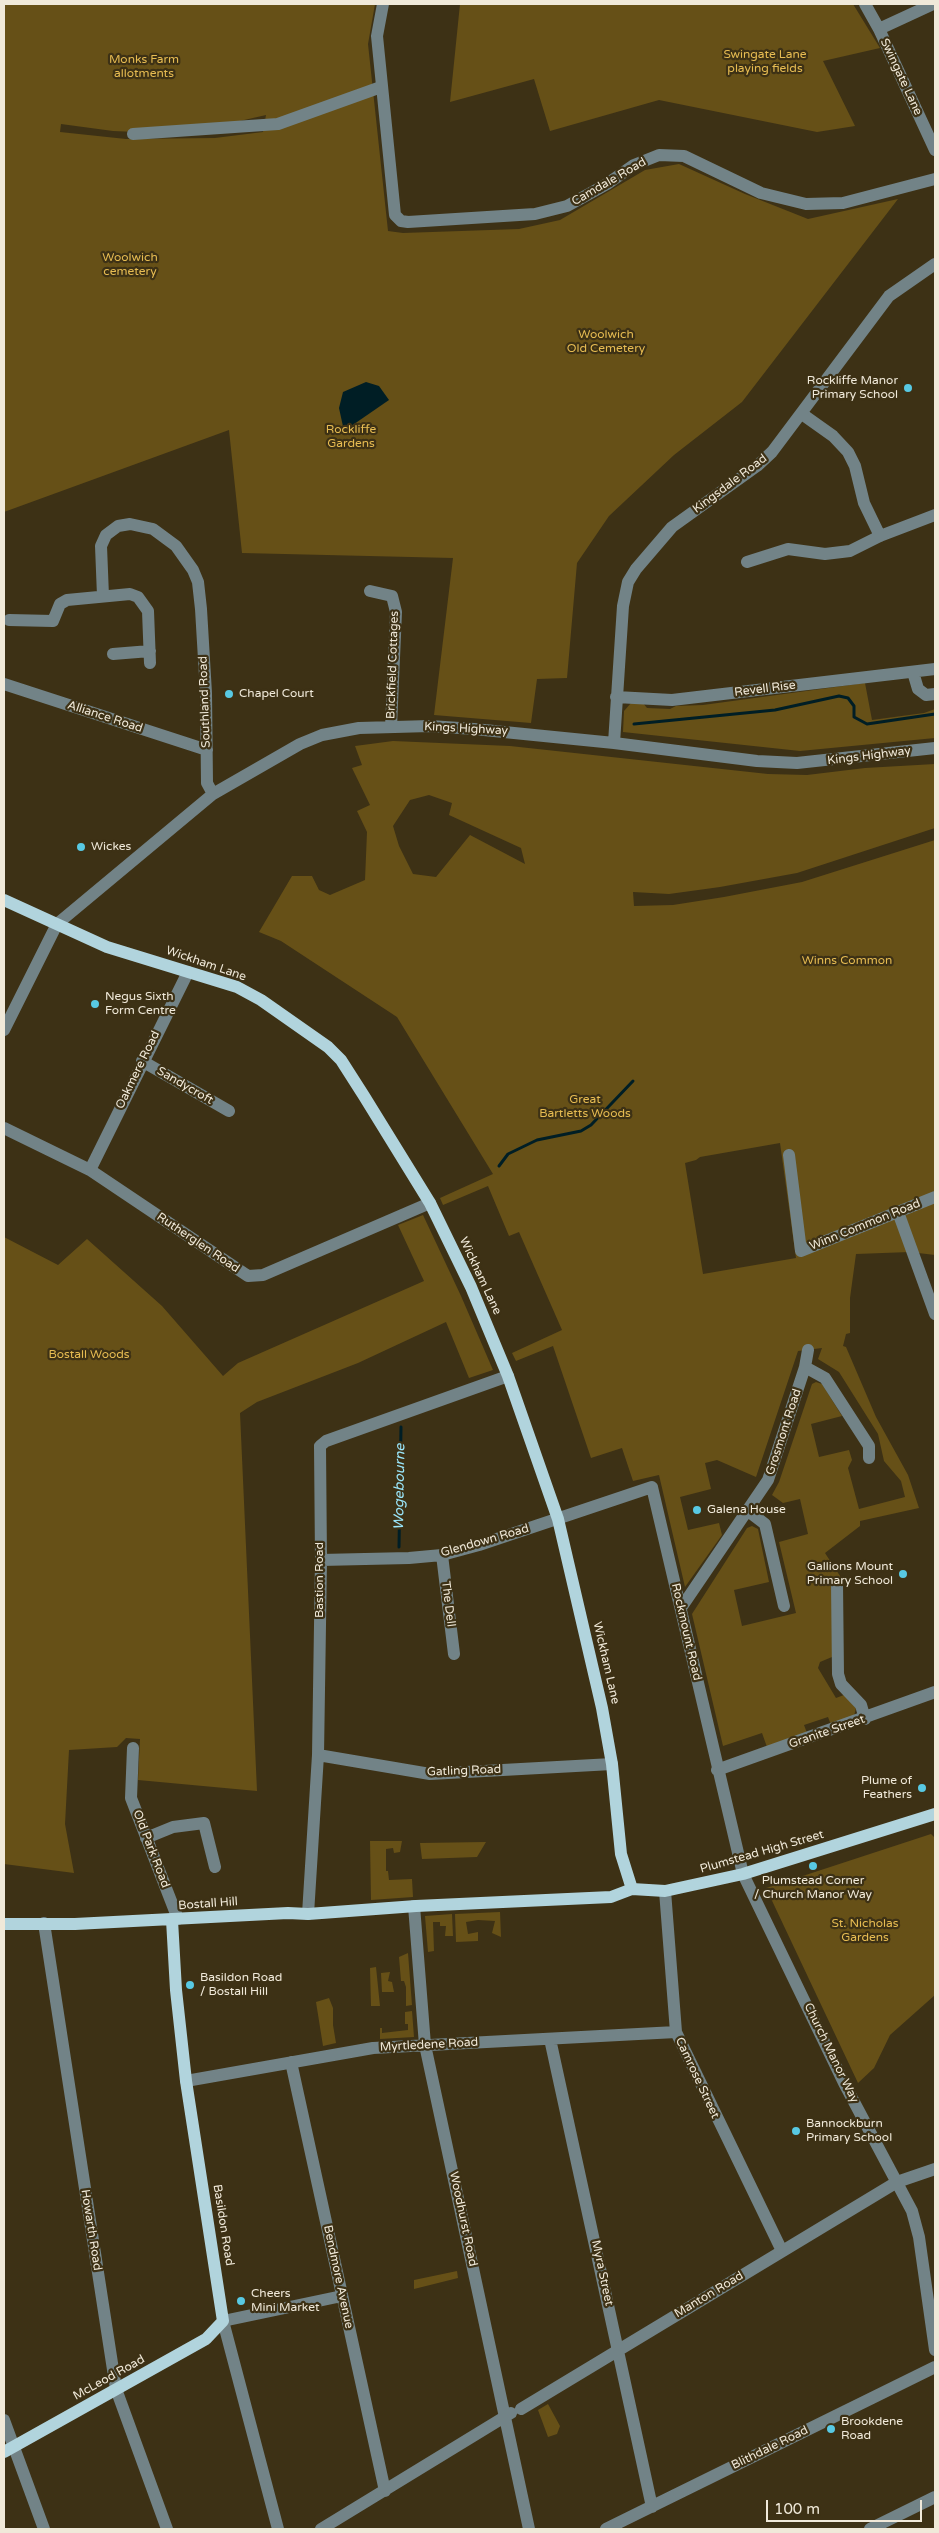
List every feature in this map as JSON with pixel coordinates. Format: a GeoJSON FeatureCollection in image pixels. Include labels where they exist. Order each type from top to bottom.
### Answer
{"type":"FeatureCollection","features":[{"type":"Feature","properties":{"kind":"main road","name":"Wickham Lane"},"geometry":{"type":"LineString","coordinates":[[4,900],[107,947],[237,987],[261,1000],[328,1047],[341,1060],[430,1203],[471,1287],[508,1376],[558,1519],[602,1708],[612,1764],[621,1854],[632,1889]]}},
{"type":"Feature","properties":{"kind":"main road","name":"Plumstead High Street"},"geometry":{"type":"LineString","coordinates":[[414,1906],[611,1897],[632,1889],[665,1891],[743,1874],[935,1814]]}},
{"type":"Feature","properties":{"kind":"main road","name":"Bostall Hill"},"geometry":{"type":"LineString","coordinates":[[4,1924],[175,1920],[288,1913],[308,1914],[414,1906]]}},
{"type":"Feature","properties":{"kind":"main road","name":"Basildon Road"},"geometry":{"type":"LineString","coordinates":[[175,1920],[176,1990],[186,2081],[222,2321]]}},
{"type":"Feature","properties":{"kind":"main road","name":"McLeod Road"},"geometry":{"type":"LineString","coordinates":[[8,2450],[206,2339],[222,2321]]}},
{"type":"Feature","properties":{"kind":"street","name":"Camdale Road"},"geometry":{"type":"LineString","coordinates":[[383,4],[377,36],[381,87],[395,215],[401,221],[530,216],[567,206],[607,184],[634,165],[659,155],[684,156],[761,193],[806,204],[843,203],[935,179]]}},
{"type":"Feature","properties":{"kind":"street","name":"Swingate Lane"},"geometry":{"type":"LineString","coordinates":[[865,4],[879,29],[934,144]]}},
{"type":"Feature","properties":{"kind":"street"},"geometry":{"type":"LineString","coordinates":[[879,29],[933,4]]}},
{"type":"Feature","properties":{"kind":"street"},"geometry":{"type":"LineString","coordinates":[[133,134],[278,124],[381,87]]}},
{"type":"Feature","properties":{"kind":"street","name":"Kingsdale Road"},"geometry":{"type":"LineString","coordinates":[[614,743],[623,606],[628,582],[672,527],[757,466],[772,452],[889,296],[935,264]]}},
{"type":"Feature","properties":{"kind":"street"},"geometry":{"type":"LineString","coordinates":[[802,414],[833,436],[848,452],[855,466],[864,503],[880,536]]}},
{"type":"Feature","properties":{"kind":"street"},"geometry":{"type":"LineString","coordinates":[[747,562],[788,549],[825,554],[850,551],[880,536],[935,515]]}},
{"type":"Feature","properties":{"kind":"street","name":"Southland Road"},"geometry":{"type":"LineString","coordinates":[[103,596],[101,546],[106,535],[118,526],[142,524],[162,534],[186,558],[198,582],[207,783],[213,794]]}},
{"type":"Feature","properties":{"kind":"street","name":"Brickfield Cottages"},"geometry":{"type":"LineString","coordinates":[[370,591],[392,596],[396,612],[391,727]]}},
{"type":"Feature","properties":{"kind":"street"},"geometry":{"type":"LineString","coordinates":[[9,620],[53,621],[60,604],[67,600],[130,594],[138,597],[145,603],[148,611],[150,657],[113,654]]}},
{"type":"Feature","properties":{"kind":"street","name":"Revell Rise"},"geometry":{"type":"LineString","coordinates":[[616,697],[672,700],[935,669]]}},
{"type":"Feature","properties":{"kind":"street"},"geometry":{"type":"LineString","coordinates":[[914,672],[918,689],[926,695],[935,694]]}},
{"type":"Feature","properties":{"kind":"street","name":"Alliance Road"},"geometry":{"type":"LineString","coordinates":[[4,684],[207,750]]}},
{"type":"Feature","properties":{"kind":"street","name":"Kings Highway"},"geometry":{"type":"LineString","coordinates":[[57,924],[213,794],[300,744],[322,735],[342,730],[391,727],[474,729],[614,743],[757,761],[797,763],[935,748]]}},
{"type":"Feature","properties":{"kind":"street"},"geometry":{"type":"LineString","coordinates":[[4,1030],[57,924]]}},
{"type":"Feature","properties":{"kind":"street","name":"Oakmere Road"},"geometry":{"type":"LineString","coordinates":[[90,1170],[142,1061],[188,972]]}},
{"type":"Feature","properties":{"kind":"street","name":"Sandycroft"},"geometry":{"type":"LineString","coordinates":[[142,1061],[229,1111]]}},
{"type":"Feature","properties":{"kind":"street","name":"Rutherglen Road"},"geometry":{"type":"LineString","coordinates":[[4,1128],[90,1170],[244,1274],[254,1277],[430,1203]]}},
{"type":"Feature","properties":{"kind":"street","name":"Winn Common Road"},"geometry":{"type":"LineString","coordinates":[[789,1155],[801,1251],[935,1197]]}},
{"type":"Feature","properties":{"kind":"street"},"geometry":{"type":"LineString","coordinates":[[898,1212],[935,1314]]}},
{"type":"Feature","properties":{"kind":"street","name":"Grosmont Road"},"geometry":{"type":"LineString","coordinates":[[681,1608],[768,1480],[805,1367],[808,1350]]}},
{"type":"Feature","properties":{"kind":"street"},"geometry":{"type":"LineString","coordinates":[[805,1367],[825,1378],[869,1446],[869,1458]]}},
{"type":"Feature","properties":{"kind":"street","name":"Bastion Road"},"geometry":{"type":"LineString","coordinates":[[308,1914],[318,1755],[321,1560],[320,1446],[326,1441],[508,1376]]}},
{"type":"Feature","properties":{"kind":"street","name":"Rockmount Road"},"geometry":{"type":"LineString","coordinates":[[558,1519],[652,1487],[743,1874]]}},
{"type":"Feature","properties":{"kind":"street"},"geometry":{"type":"LineString","coordinates":[[748,1511],[764,1524],[784,1606]]}},
{"type":"Feature","properties":{"kind":"street","name":"Glendown Road"},"geometry":{"type":"LineString","coordinates":[[321,1560],[409,1558],[442,1555],[558,1519]]}},
{"type":"Feature","properties":{"kind":"street","name":"The Dell"},"geometry":{"type":"LineString","coordinates":[[442,1555],[454,1654]]}},
{"type":"Feature","properties":{"kind":"street"},"geometry":{"type":"LineString","coordinates":[[837,1584],[838,1674],[841,1684],[861,1705],[865,1719]]}},
{"type":"Feature","properties":{"kind":"street","name":"Granite Street"},"geometry":{"type":"LineString","coordinates":[[718,1770],[865,1719],[935,1692]]}},
{"type":"Feature","properties":{"kind":"street","name":"Old Park Road"},"geometry":{"type":"LineString","coordinates":[[133,1748],[131,1798],[175,1920]]}},
{"type":"Feature","properties":{"kind":"street","name":"Gatling Road"},"geometry":{"type":"LineString","coordinates":[[318,1755],[430,1774],[612,1764]]}},
{"type":"Feature","properties":{"kind":"street"},"geometry":{"type":"LineString","coordinates":[[146,1838],[173,1827],[204,1823],[215,1867]]}},
{"type":"Feature","properties":{"kind":"street","name":"Church Manor Way"},"geometry":{"type":"LineString","coordinates":[[743,1874],[844,2083],[897,2182],[916,2225],[935,2350]]}},
{"type":"Feature","properties":{"kind":"street","name":"Camrose Street"},"geometry":{"type":"LineString","coordinates":[[665,1891],[676,2032],[782,2251]]}},
{"type":"Feature","properties":{"kind":"street","name":"Woodhurst Road"},"geometry":{"type":"LineString","coordinates":[[414,1906],[425,2045],[530,2529]]}},
{"type":"Feature","properties":{"kind":"street","name":"Howarth Road"},"geometry":{"type":"LineString","coordinates":[[44,1924],[116,2389],[167,2529]]}},
{"type":"Feature","properties":{"kind":"street","name":"Myrtledene Road"},"geometry":{"type":"LineString","coordinates":[[186,2081],[357,2050],[676,2032]]}},
{"type":"Feature","properties":{"kind":"street","name":"Myra Street"},"geometry":{"type":"LineString","coordinates":[[550,2039],[652,2506]]}},
{"type":"Feature","properties":{"kind":"street","name":"Bendmore Avenue"},"geometry":{"type":"LineString","coordinates":[[291,2062],[385,2491]]}},
{"type":"Feature","properties":{"kind":"street","name":"Manton Road"},"geometry":{"type":"LineString","coordinates":[[321,2529],[897,2182],[935,2169]]}},
{"type":"Feature","properties":{"kind":"street"},"geometry":{"type":"LineString","coordinates":[[222,2321],[342,2296]]}},
{"type":"Feature","properties":{"kind":"street","name":"Basildon Road"},"geometry":{"type":"LineString","coordinates":[[222,2321],[278,2529]]}},
{"type":"Feature","properties":{"kind":"street","name":"Blithdale Road"},"geometry":{"type":"LineString","coordinates":[[606,2529],[935,2368]]}},
{"type":"Feature","properties":{"kind":"street"},"geometry":{"type":"LineString","coordinates":[[4,2420],[8,2450],[44,2529]]}},
{"type":"Feature","properties":{"kind":"street"},"geometry":{"type":"LineString","coordinates":[[870,2529],[935,2497]]}},
{"type":"Feature","properties":{"kind":"green space"},"geometry":{"type":"Polygon","coordinates":[[[4,4],[375,4],[368,44],[388,231],[403,233],[519,229],[560,220],[645,170],[679,164],[745,194],[808,219],[898,199],[742,402],[674,455],[609,516],[577,563],[567,678],[537,679],[531,723],[434,715],[453,558],[242,553],[229,430],[4,512],[4,4]],[[266,115],[218,126],[162,133],[113,131],[61,124],[60,132],[126,139],[215,138],[263,132],[266,115]]]}},
{"type":"Feature","properties":{"kind":"green space","name":"Swingate Lane playing fields"},"geometry":{"type":"Polygon","coordinates":[[[460,4],[853,4],[880,48],[823,61],[855,126],[817,132],[659,100],[550,131],[534,79],[450,102],[460,4]]]}},
{"type":"Feature","properties":{"kind":"green space"},"geometry":{"type":"Polygon","coordinates":[[[865,683],[872,720],[924,713],[935,709],[935,738],[800,751],[623,732],[624,711],[631,703],[643,703],[647,708],[670,709],[676,706],[703,705],[865,683]]]}},
{"type":"Feature","properties":{"kind":"green space"},"geometry":{"type":"Polygon","coordinates":[[[393,741],[510,746],[768,774],[807,775],[865,768],[935,764],[935,828],[797,873],[669,894],[633,892],[634,906],[673,905],[724,897],[802,882],[935,840],[935,1255],[910,1252],[856,1254],[850,1298],[850,1333],[846,1334],[843,1346],[846,1347],[876,1417],[908,1475],[919,1508],[860,1521],[860,1526],[825,1553],[842,1579],[832,1584],[832,1657],[820,1662],[818,1668],[836,1698],[844,1695],[856,1708],[854,1716],[831,1725],[828,1717],[804,1725],[807,1733],[767,1747],[762,1733],[723,1746],[692,1614],[747,1528],[752,1526],[758,1529],[769,1582],[734,1590],[742,1626],[796,1613],[779,1542],[808,1534],[800,1499],[783,1503],[772,1495],[779,1482],[812,1384],[816,1382],[822,1384],[842,1416],[811,1424],[819,1457],[849,1450],[852,1460],[848,1468],[859,1509],[905,1497],[901,1481],[884,1461],[878,1434],[839,1372],[818,1359],[822,1348],[798,1351],[756,1477],[717,1460],[705,1463],[711,1489],[680,1497],[688,1530],[719,1523],[722,1535],[685,1587],[659,1475],[633,1481],[622,1448],[591,1458],[553,1346],[516,1361],[512,1353],[562,1330],[519,1232],[509,1236],[488,1186],[443,1205],[440,1198],[493,1174],[397,1017],[281,941],[259,932],[292,876],[312,876],[319,890],[330,895],[365,880],[367,832],[357,811],[370,805],[352,768],[362,765],[355,746],[393,741]],[[429,795],[410,800],[393,826],[399,846],[413,874],[436,877],[470,835],[525,864],[521,848],[449,815],[452,803],[429,795]],[[780,1143],[700,1157],[685,1163],[703,1274],[796,1258],[780,1143]]]}},
{"type":"Feature","properties":{"kind":"green space","name":"Bostall Woods"},"geometry":{"type":"Polygon","coordinates":[[[423,1215],[493,1370],[469,1378],[446,1322],[358,1363],[257,1402],[240,1413],[257,1791],[138,1780],[140,1739],[126,1738],[117,1747],[69,1750],[65,1824],[74,1873],[4,1864],[4,1237],[58,1265],[87,1239],[162,1306],[223,1376],[238,1363],[424,1281],[398,1225],[423,1215]]]}},
{"type":"Feature","properties":{"kind":"green space","name":"St. Nicholas Gardens"},"geometry":{"type":"Polygon","coordinates":[[[931,1834],[935,1838],[935,1995],[890,2035],[874,2068],[858,2083],[766,1888],[931,1834]]]}},
{"type":"Feature","properties":{"kind":"green space"},"geometry":{"type":"Polygon","coordinates":[[[370,1841],[402,1841],[400,1852],[394,1853],[393,1848],[386,1849],[386,1871],[388,1871],[389,1880],[412,1879],[413,1897],[371,1900],[370,1841]]]}},
{"type":"Feature","properties":{"kind":"green space"},"geometry":{"type":"Polygon","coordinates":[[[486,1842],[477,1857],[422,1859],[420,1843],[486,1842]]]}},
{"type":"Feature","properties":{"kind":"green space"},"geometry":{"type":"Polygon","coordinates":[[[500,1912],[501,1937],[492,1933],[495,1921],[478,1920],[466,1922],[468,1934],[478,1932],[478,1941],[456,1942],[455,1914],[500,1912]]]}},
{"type":"Feature","properties":{"kind":"green space"},"geometry":{"type":"Polygon","coordinates":[[[452,1914],[453,1936],[445,1936],[446,1926],[440,1926],[440,1922],[433,1922],[434,1951],[428,1952],[425,1916],[452,1914]]]}},
{"type":"Feature","properties":{"kind":"green space"},"geometry":{"type":"Polygon","coordinates":[[[408,1953],[412,2005],[406,2006],[406,1987],[404,1981],[401,1981],[399,1957],[408,1953]]]}},
{"type":"Feature","properties":{"kind":"green space"},"geometry":{"type":"Polygon","coordinates":[[[376,1967],[380,2006],[371,2006],[370,1968],[376,1967]]]}},
{"type":"Feature","properties":{"kind":"green space"},"geometry":{"type":"Polygon","coordinates":[[[390,1972],[388,1981],[392,1982],[394,1992],[382,1992],[381,1973],[390,1972]]]}},
{"type":"Feature","properties":{"kind":"green space"},"geometry":{"type":"Polygon","coordinates":[[[329,1998],[333,2008],[336,2043],[323,2046],[316,2002],[329,1998]]]}},
{"type":"Feature","properties":{"kind":"green space"},"geometry":{"type":"Polygon","coordinates":[[[412,2011],[414,2037],[380,2039],[380,2028],[382,2028],[382,2033],[408,2030],[408,2024],[405,2024],[405,2012],[412,2011]]]}},
{"type":"Feature","properties":{"kind":"green space"},"geometry":{"type":"Polygon","coordinates":[[[457,2271],[458,2278],[414,2289],[414,2280],[457,2271]]]}},
{"type":"Feature","properties":{"kind":"green space"},"geometry":{"type":"Polygon","coordinates":[[[548,2404],[560,2426],[557,2434],[548,2437],[538,2410],[548,2404]]]}},
{"type":"Feature","properties":{"kind":"water"},"geometry":{"type":"Polygon","coordinates":[[[366,382],[379,386],[389,400],[344,431],[339,408],[343,392],[366,382]]]}},
{"type":"Feature","properties":{"kind":"waterway"},"geometry":{"type":"LineString","coordinates":[[634,724],[775,710],[839,696],[848,698],[854,706],[854,717],[867,724],[935,714]]}},
{"type":"Feature","properties":{"kind":"waterway"},"geometry":{"type":"LineString","coordinates":[[499,1166],[508,1154],[537,1140],[581,1131],[591,1125],[633,1081]]}},
{"type":"Feature","properties":{"kind":"waterway","name":"Wogebourne"},"geometry":{"type":"LineString","coordinates":[[399,1547],[401,1427]]}},
{"type":"Feature","properties":{"kind":"place","name":"Rockliffe Manor Primary School"},"geometry":{"type":"Point","coordinates":[908,388]}},
{"type":"Feature","properties":{"kind":"place","name":"Chapel Court"},"geometry":{"type":"Point","coordinates":[229,694]}},
{"type":"Feature","properties":{"kind":"place","name":"Wickes"},"geometry":{"type":"Point","coordinates":[81,847]}},
{"type":"Feature","properties":{"kind":"place","name":"Negus Sixth Form Centre"},"geometry":{"type":"Point","coordinates":[95,1004]}},
{"type":"Feature","properties":{"kind":"place","name":"Galena House"},"geometry":{"type":"Point","coordinates":[697,1510]}},
{"type":"Feature","properties":{"kind":"place","name":"Gallions Mount Primary School"},"geometry":{"type":"Point","coordinates":[903,1574]}},
{"type":"Feature","properties":{"kind":"place","name":"Plume of Feathers"},"geometry":{"type":"Point","coordinates":[922,1788]}},
{"type":"Feature","properties":{"kind":"place","name":"Plumstead Corner / Church Manor Way"},"geometry":{"type":"Point","coordinates":[813,1866]}},
{"type":"Feature","properties":{"kind":"place","name":"Basildon Road / Bostall Hill"},"geometry":{"type":"Point","coordinates":[190,1985]}},
{"type":"Feature","properties":{"kind":"place","name":"Bannockburn Primary School"},"geometry":{"type":"Point","coordinates":[796,2131]}},
{"type":"Feature","properties":{"kind":"place","name":"Cheers Mini Market"},"geometry":{"type":"Point","coordinates":[241,2301]}},
{"type":"Feature","properties":{"kind":"place","name":"Brookdene Road"},"geometry":{"type":"Point","coordinates":[831,2429]}},
{"type":"Feature","properties":{"kind":"park label","name":"Monks Farm allotments"},"geometry":{"type":"Point","coordinates":[144,67]}},
{"type":"Feature","properties":{"kind":"park label","name":"Woolwich cemetery"},"geometry":{"type":"Point","coordinates":[130,265]}},
{"type":"Feature","properties":{"kind":"park label","name":"Woolwich Old Cemetery"},"geometry":{"type":"Point","coordinates":[606,342]}},
{"type":"Feature","properties":{"kind":"park label","name":"Rockliffe Gardens"},"geometry":{"type":"Point","coordinates":[351,437]}},
{"type":"Feature","properties":{"kind":"park label","name":"Winns Common"},"geometry":{"type":"Point","coordinates":[847,961]}},
{"type":"Feature","properties":{"kind":"park label","name":"Great Bartletts Woods"},"geometry":{"type":"Point","coordinates":[585,1107]}}]}
